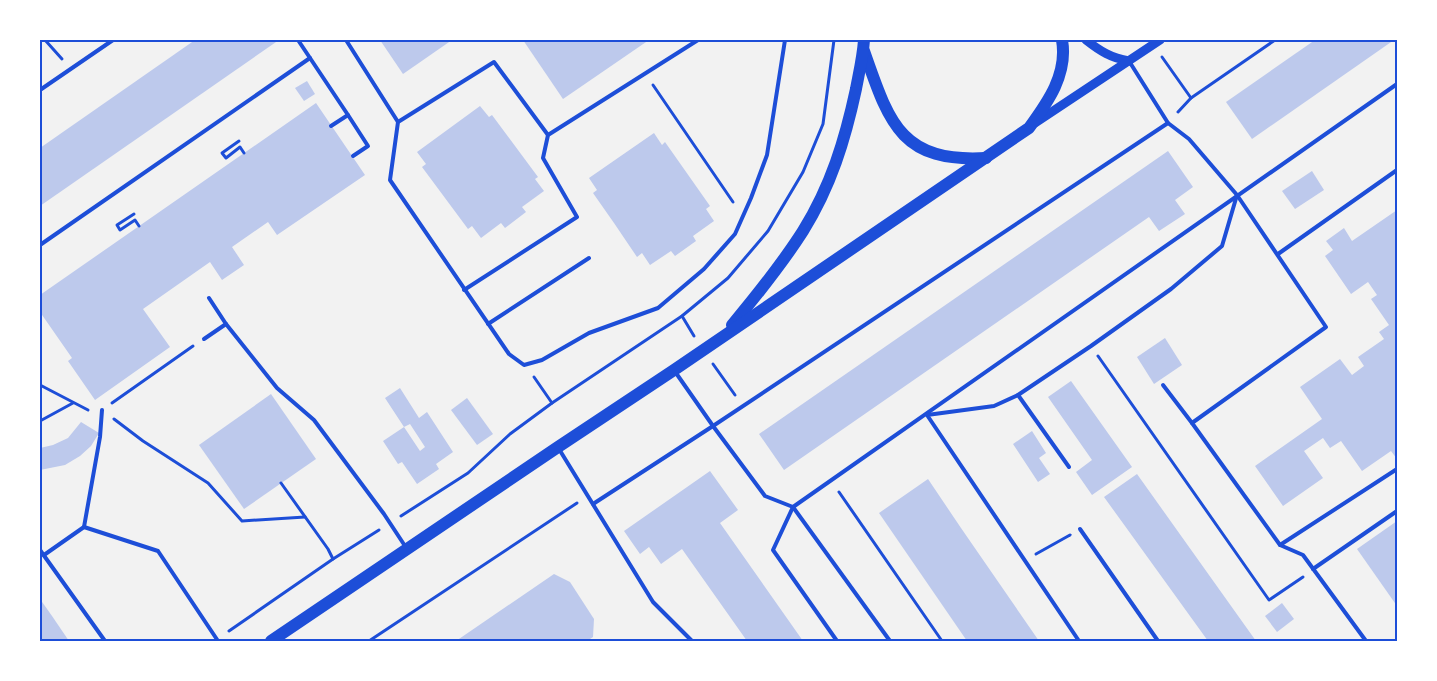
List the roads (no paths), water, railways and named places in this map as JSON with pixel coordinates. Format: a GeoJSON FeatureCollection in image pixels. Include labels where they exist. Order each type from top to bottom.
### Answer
{"type":"FeatureCollection","features":[{"type":"Feature","properties":{"kind":"main road"},"geometry":{"type":"LineString","coordinates":[[271,641],[1029,128],[1045,106],[1058,82],[1062,63],[1062,40]]}},
{"type":"Feature","properties":{"kind":"main road"},"geometry":{"type":"LineString","coordinates":[[864,46],[881,100],[893,121],[908,140],[923,150],[941,156],[964,159],[987,158]]}},
{"type":"Feature","properties":{"kind":"main road"},"geometry":{"type":"LineString","coordinates":[[724,335],[775,271],[803,230],[828,184],[843,143],[864,46]]}},
{"type":"Feature","properties":{"kind":"street"},"geometry":{"type":"LineString","coordinates":[[1086,40],[1114,59],[1128,61]]}},
{"type":"Feature","properties":{"kind":"street"},"geometry":{"type":"LineString","coordinates":[[1029,128],[1157,42]]}},
{"type":"Feature","properties":{"kind":"lane"},"geometry":{"type":"LineString","coordinates":[[40,90],[113,40]]}},
{"type":"Feature","properties":{"kind":"lane"},"geometry":{"type":"LineString","coordinates":[[298,40],[368,146],[352,156]]}},
{"type":"Feature","properties":{"kind":"lane"},"geometry":{"type":"LineString","coordinates":[[346,40],[398,122],[390,180],[509,354],[524,365],[542,360],[589,333],[658,308],[704,269],[735,234],[767,155],[785,40]]}},
{"type":"Feature","properties":{"kind":"lane"},"geometry":{"type":"LineString","coordinates":[[464,290],[577,216],[543,158],[548,135],[698,40]]}},
{"type":"Feature","properties":{"kind":"lane"},"geometry":{"type":"LineString","coordinates":[[40,245],[310,58]]}},
{"type":"Feature","properties":{"kind":"lane"},"geometry":{"type":"LineString","coordinates":[[1128,61],[1168,122],[1189,139],[1237,195],[1326,327],[1192,423]]}},
{"type":"Feature","properties":{"kind":"lane"},"geometry":{"type":"LineString","coordinates":[[398,122],[494,62],[548,135]]}},
{"type":"Feature","properties":{"kind":"lane"},"geometry":{"type":"LineString","coordinates":[[837,641],[773,550],[793,507],[927,415],[1397,84]]}},
{"type":"Feature","properties":{"kind":"lane"},"geometry":{"type":"LineString","coordinates":[[331,126],[348,115]]}},
{"type":"Feature","properties":{"kind":"lane"},"geometry":{"type":"LineString","coordinates":[[593,504],[1168,122]]}},
{"type":"Feature","properties":{"kind":"lane"},"geometry":{"type":"LineString","coordinates":[[1278,254],[1397,170]]}},
{"type":"Feature","properties":{"kind":"lane"},"geometry":{"type":"LineString","coordinates":[[927,415],[994,406],[1018,395],[1091,346],[1172,288],[1222,246],[1237,195]]}},
{"type":"Feature","properties":{"kind":"lane"},"geometry":{"type":"LineString","coordinates":[[488,324],[589,258]]}},
{"type":"Feature","properties":{"kind":"lane"},"geometry":{"type":"LineString","coordinates":[[209,298],[226,324],[277,388],[314,420],[390,523],[407,550]]}},
{"type":"Feature","properties":{"kind":"lane"},"geometry":{"type":"LineString","coordinates":[[204,339],[226,324]]}},
{"type":"Feature","properties":{"kind":"lane"},"geometry":{"type":"LineString","coordinates":[[674,370],[765,496],[793,507],[890,641]]}},
{"type":"Feature","properties":{"kind":"lane"},"geometry":{"type":"LineString","coordinates":[[1163,385],[1280,545],[1303,555],[1366,641]]}},
{"type":"Feature","properties":{"kind":"lane"},"geometry":{"type":"LineString","coordinates":[[1018,395],[1069,467]]}},
{"type":"Feature","properties":{"kind":"lane"},"geometry":{"type":"LineString","coordinates":[[44,555],[84,527],[100,438],[102,410]]}},
{"type":"Feature","properties":{"kind":"lane"},"geometry":{"type":"LineString","coordinates":[[927,415],[1078,641]]}},
{"type":"Feature","properties":{"kind":"lane"},"geometry":{"type":"LineString","coordinates":[[558,447],[653,602],[692,641]]}},
{"type":"Feature","properties":{"kind":"lane"},"geometry":{"type":"LineString","coordinates":[[1280,545],[1397,469]]}},
{"type":"Feature","properties":{"kind":"lane"},"geometry":{"type":"LineString","coordinates":[[1313,569],[1397,511]]}},
{"type":"Feature","properties":{"kind":"lane"},"geometry":{"type":"LineString","coordinates":[[84,527],[158,551],[217,640]]}},
{"type":"Feature","properties":{"kind":"lane"},"geometry":{"type":"LineString","coordinates":[[1080,529],[1158,641]]}},
{"type":"Feature","properties":{"kind":"lane"},"geometry":{"type":"LineString","coordinates":[[40,550],[105,641]]}}]}
